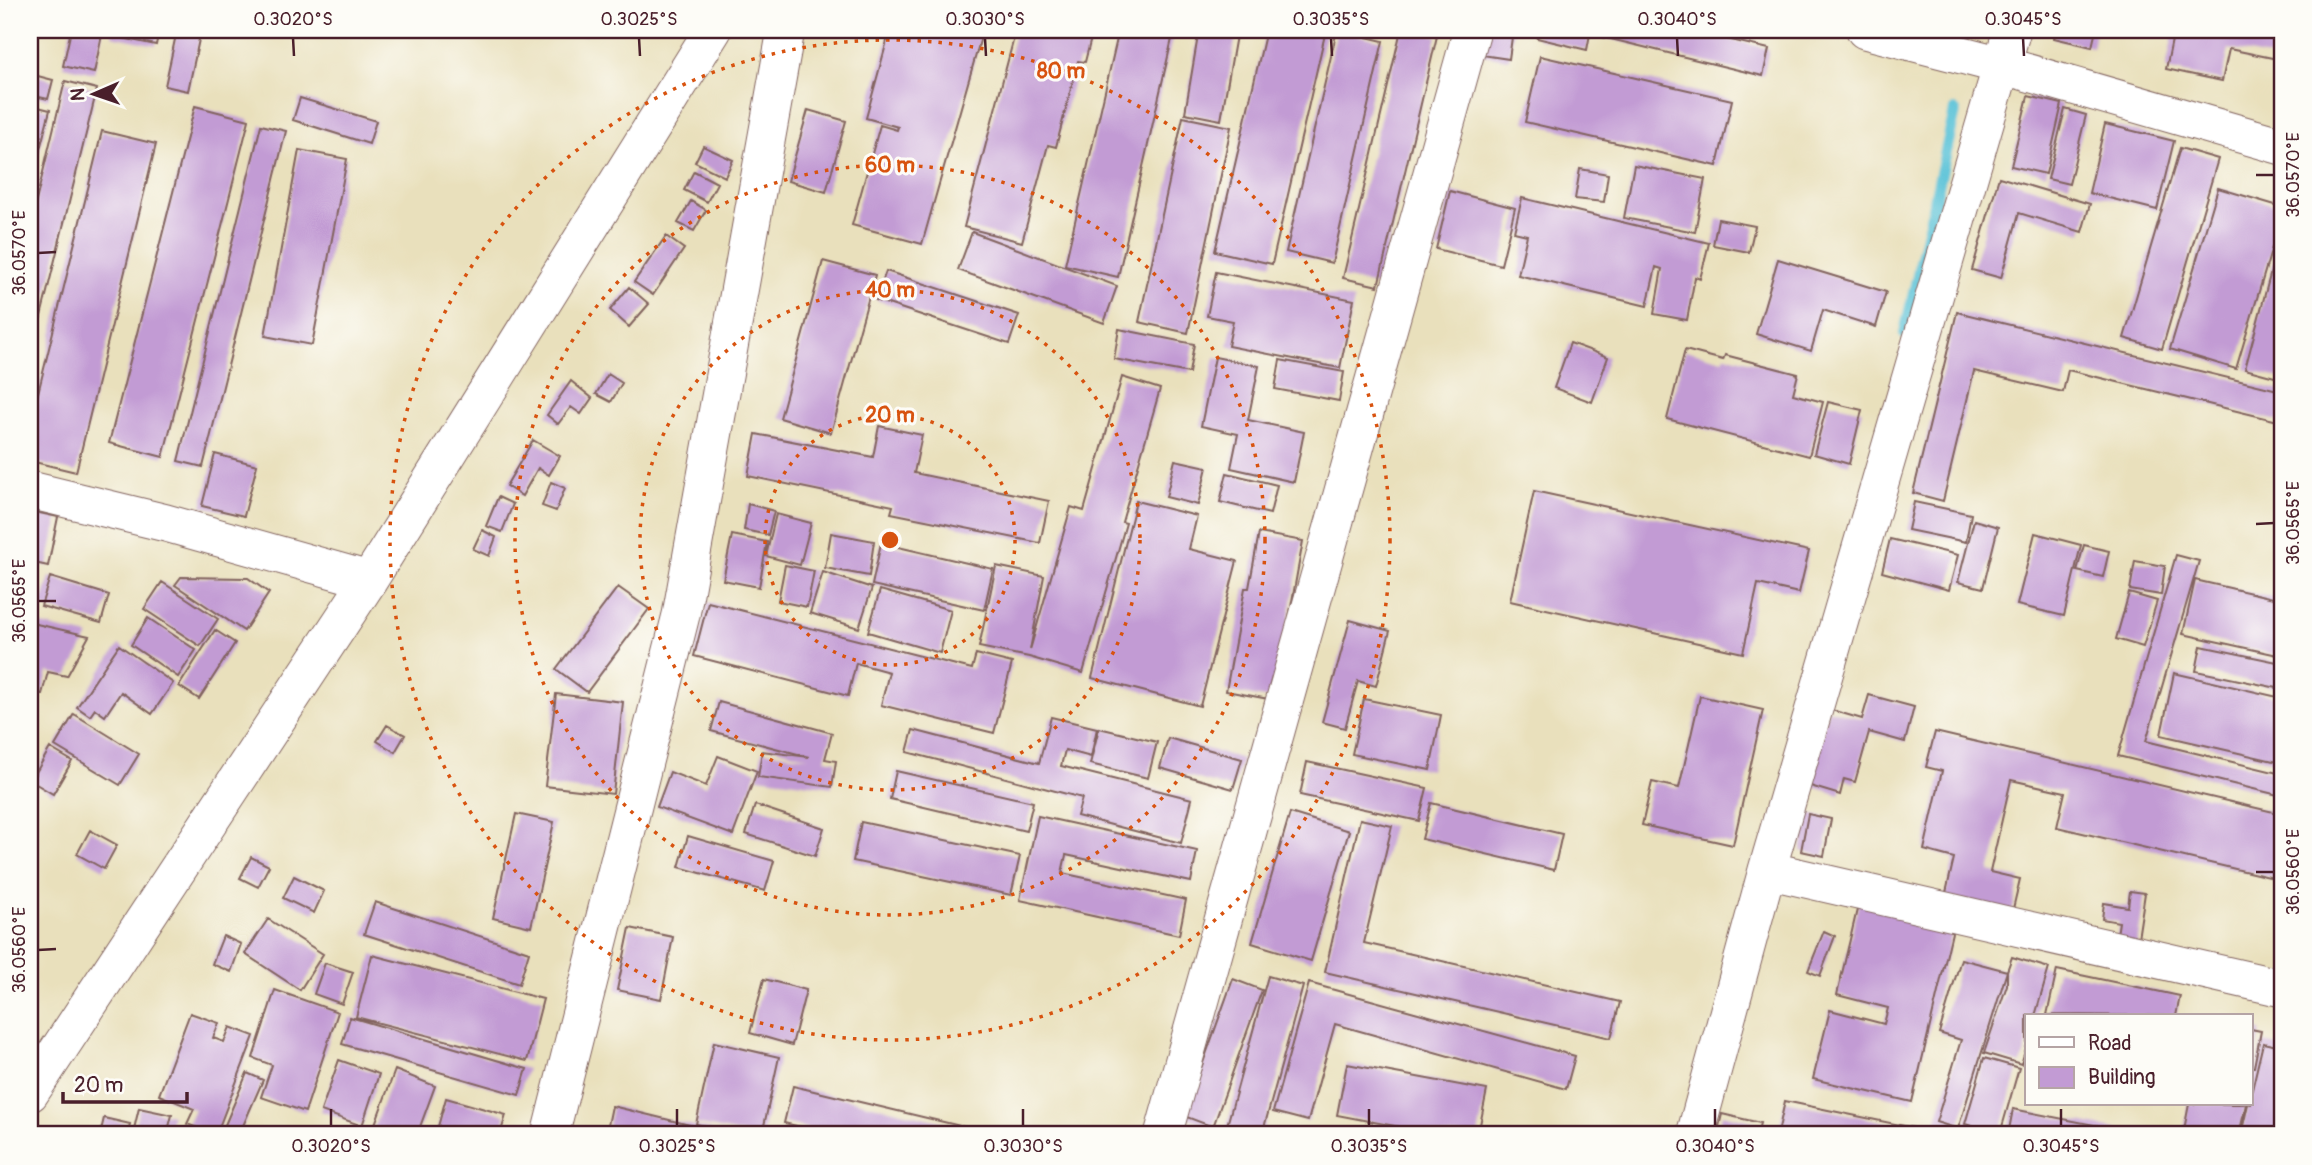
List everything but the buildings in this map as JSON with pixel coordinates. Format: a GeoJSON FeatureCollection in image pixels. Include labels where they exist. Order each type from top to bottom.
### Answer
{"type":"FeatureCollection","features":[{"type":"Feature","properties":{"kind":"street"},"geometry":{"type":"LineString","coordinates":[[30,1093],[369,580],[713,30]]}},
{"type":"Feature","properties":{"kind":"street"},"geometry":{"type":"LineString","coordinates":[[550,1135],[681,615],[786,30]]}},
{"type":"Feature","properties":{"kind":"street"},"geometry":{"type":"LineString","coordinates":[[1163,1135],[1472,30]]}},
{"type":"Feature","properties":{"kind":"street"},"geometry":{"type":"LineString","coordinates":[[1865,30],[2001,65],[2282,146]]}},
{"type":"Feature","properties":{"kind":"street"},"geometry":{"type":"LineString","coordinates":[[1695,1135],[1767,870],[2012,30]]}},
{"type":"Feature","properties":{"kind":"street"},"geometry":{"type":"LineString","coordinates":[[30,490],[166,523],[369,580]]}},
{"type":"Feature","properties":{"kind":"street"},"geometry":{"type":"LineString","coordinates":[[1767,870],[2282,988]]}},
{"type":"Feature","properties":{"kind":"waterway"},"geometry":{"type":"LineString","coordinates":[[1905,333],[1955,111]]}}]}
